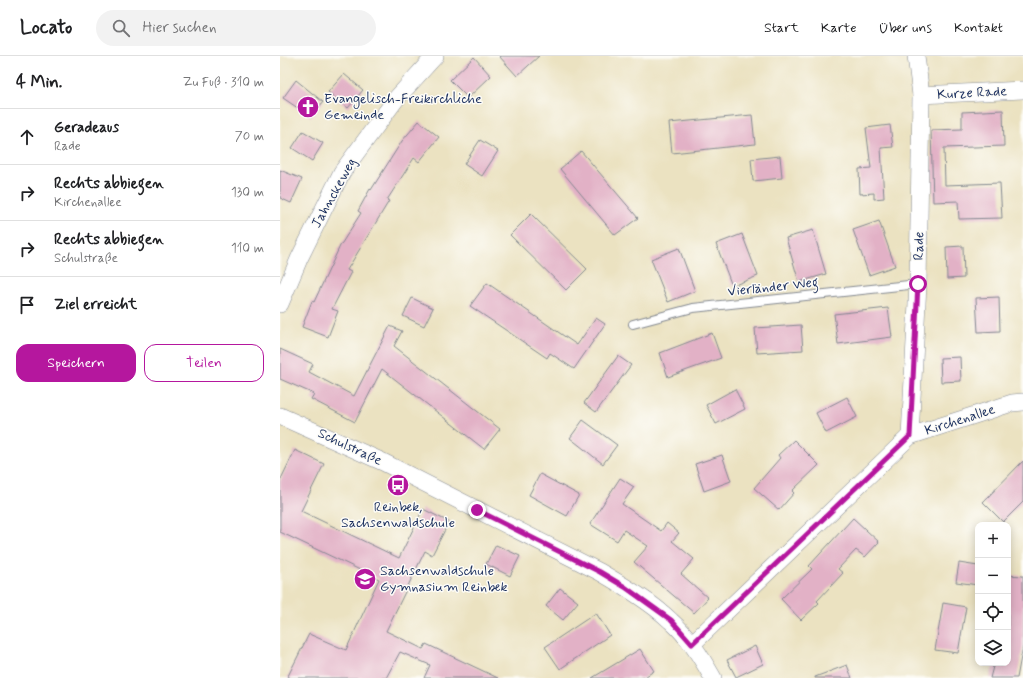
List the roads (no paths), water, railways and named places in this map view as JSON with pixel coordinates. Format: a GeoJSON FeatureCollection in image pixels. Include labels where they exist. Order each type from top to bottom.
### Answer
{"type":"FeatureCollection","features":[{"type":"Feature","properties":{"kind":"street","name":"Jahnckeweg"},"geometry":{"type":"LineString","coordinates":[[280,304],[299,259],[342,172],[396,99],[435,56]]}},
{"type":"Feature","properties":{"kind":"street","name":"Rade"},"geometry":{"type":"LineString","coordinates":[[910,436],[918,284],[921,95],[916,56]]}},
{"type":"Feature","properties":{"kind":"street","name":"Kurze Rade"},"geometry":{"type":"LineString","coordinates":[[921,95],[1023,90]]}},
{"type":"Feature","properties":{"kind":"street","name":"Kirchenallee"},"geometry":{"type":"LineString","coordinates":[[692,644],[910,436],[1012,403],[1023,402]]}},
{"type":"Feature","properties":{"kind":"street","name":"Schulstraße"},"geometry":{"type":"LineString","coordinates":[[280,416],[383,462],[600,572],[625,587],[671,620],[692,644],[713,678]]}},
{"type":"Feature","properties":{"kind":"lane","name":"Vierländer Weg"},"geometry":{"type":"LineString","coordinates":[[633,324],[693,308],[918,284]]}},
{"type":"Feature","properties":{"kind":"place","name":"Evangelisch-Freikirchliche Gemeinde"},"geometry":{"type":"Point","coordinates":[308,107]}},
{"type":"Feature","properties":{"kind":"place","name":"Reinbek, Sachsenwaldschule"},"geometry":{"type":"Point","coordinates":[398,485]}},
{"type":"Feature","properties":{"kind":"place","name":"Sachsenwaldschule Gymnasium Reinbek"},"geometry":{"type":"Point","coordinates":[365,579]}}]}
